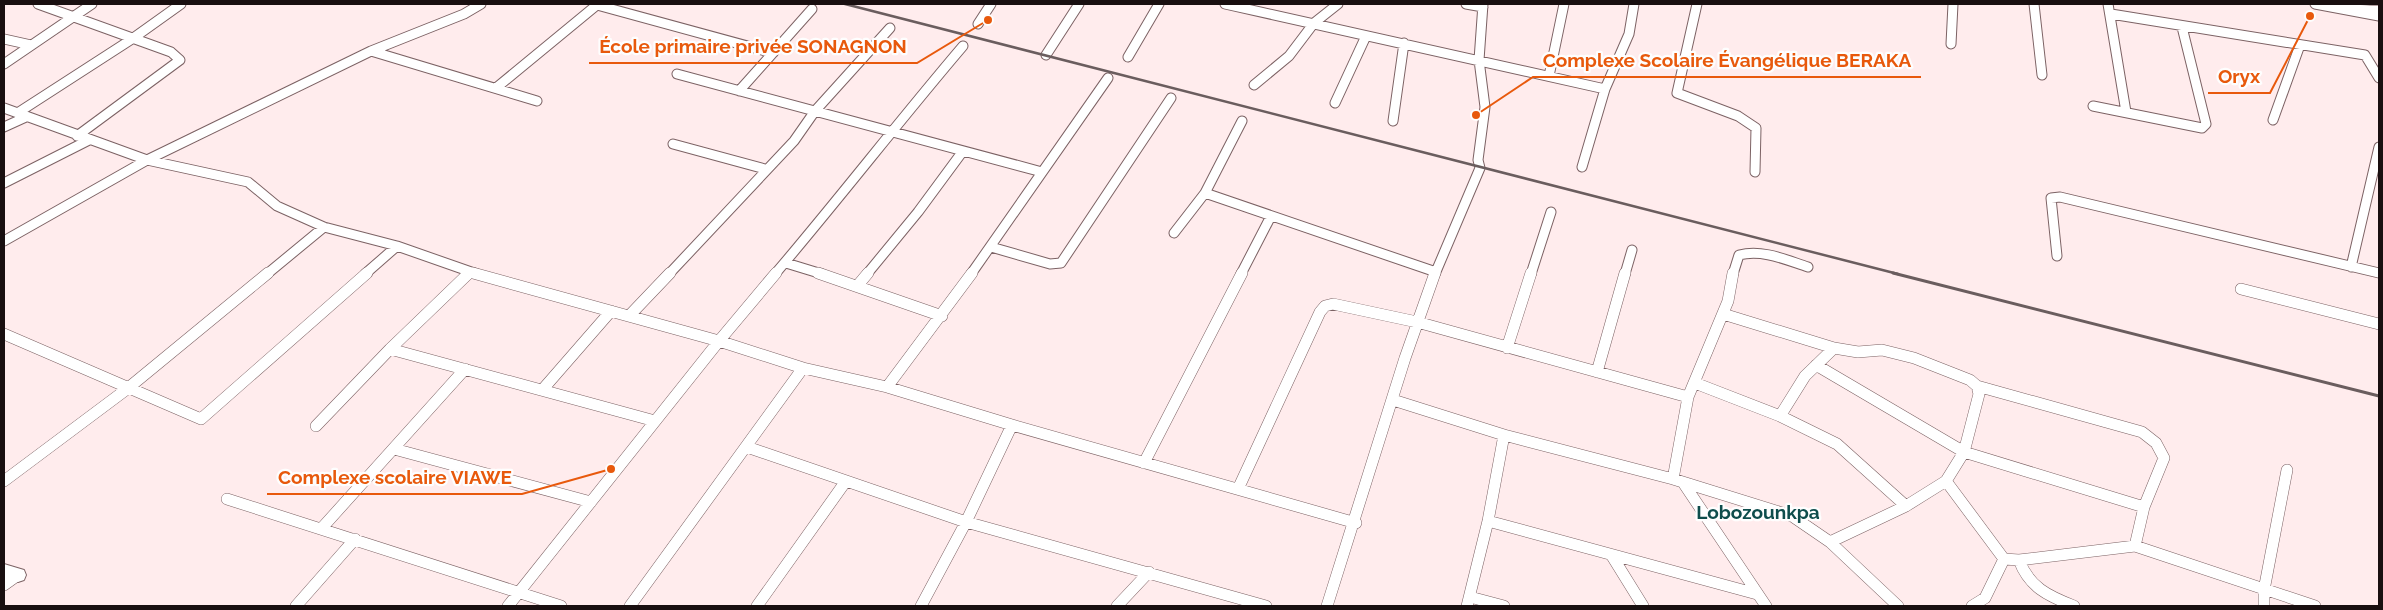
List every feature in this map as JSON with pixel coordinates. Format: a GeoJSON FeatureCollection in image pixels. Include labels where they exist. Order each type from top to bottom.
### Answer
{"type":"FeatureCollection","features":[{"type":"Feature","properties":{"kind":"highway"},"geometry":{"type":"LineString","coordinates":[[2349,4],[2379,10]]}},
{"type":"Feature","properties":{"kind":"street"},"geometry":{"type":"LineString","coordinates":[[38,4],[171,52],[180,60],[77,136]]}},
{"type":"Feature","properties":{"kind":"street"},"geometry":{"type":"LineString","coordinates":[[4,64],[92,4]]}},
{"type":"Feature","properties":{"kind":"street"},"geometry":{"type":"LineString","coordinates":[[4,127],[181,4]]}},
{"type":"Feature","properties":{"kind":"street"},"geometry":{"type":"LineString","coordinates":[[4,241],[147,160],[371,51],[464,14],[481,4]]}},
{"type":"Feature","properties":{"kind":"street"},"geometry":{"type":"LineString","coordinates":[[496,88],[598,4],[774,53]]}},
{"type":"Feature","properties":{"kind":"street"},"geometry":{"type":"LineString","coordinates":[[978,24],[990,4]]}},
{"type":"Feature","properties":{"kind":"street"},"geometry":{"type":"LineString","coordinates":[[1046,55],[1079,4]]}},
{"type":"Feature","properties":{"kind":"street"},"geometry":{"type":"LineString","coordinates":[[1128,56],[1159,4]]}},
{"type":"Feature","properties":{"kind":"street"},"geometry":{"type":"LineString","coordinates":[[1225,4],[1605,89]]}},
{"type":"Feature","properties":{"kind":"street"},"geometry":{"type":"LineString","coordinates":[[1254,85],[1289,56],[1314,23],[1338,4]]}},
{"type":"Feature","properties":{"kind":"street"},"geometry":{"type":"LineString","coordinates":[[1327,606],[1356,522],[1417,322],[1480,168],[1478,160],[1485,107],[1479,60],[1483,5],[1466,4]]}},
{"type":"Feature","properties":{"kind":"street"},"geometry":{"type":"LineString","coordinates":[[1549,76],[1564,4]]}},
{"type":"Feature","properties":{"kind":"street"},"geometry":{"type":"LineString","coordinates":[[1582,168],[1605,89],[1629,34],[1634,4]]}},
{"type":"Feature","properties":{"kind":"street"},"geometry":{"type":"LineString","coordinates":[[1697,4],[1677,93],[1738,116],[1756,128],[1755,172]]}},
{"type":"Feature","properties":{"kind":"street"},"geometry":{"type":"LineString","coordinates":[[1950,44],[1953,4]]}},
{"type":"Feature","properties":{"kind":"street"},"geometry":{"type":"LineString","coordinates":[[2034,4],[2042,75]]}},
{"type":"Feature","properties":{"kind":"street"},"geometry":{"type":"LineString","coordinates":[[2108,4],[2126,112]]}},
{"type":"Feature","properties":{"kind":"street"},"geometry":{"type":"LineString","coordinates":[[2315,4],[2379,16]]}},
{"type":"Feature","properties":{"kind":"street"},"geometry":{"type":"LineString","coordinates":[[739,91],[812,10]]}},
{"type":"Feature","properties":{"kind":"street"},"geometry":{"type":"LineString","coordinates":[[2111,14],[2182,27],[2366,55],[2379,78]]}},
{"type":"Feature","properties":{"kind":"street"},"geometry":{"type":"LineString","coordinates":[[2093,106],[2202,128],[2206,124],[2182,27]]}},
{"type":"Feature","properties":{"kind":"street"},"geometry":{"type":"LineString","coordinates":[[629,316],[764,169],[794,141],[815,110],[890,28]]}},
{"type":"Feature","properties":{"kind":"street"},"geometry":{"type":"LineString","coordinates":[[1335,103],[1366,36]]}},
{"type":"Feature","properties":{"kind":"street"},"geometry":{"type":"LineString","coordinates":[[4,39],[31,46]]}},
{"type":"Feature","properties":{"kind":"street"},"geometry":{"type":"LineString","coordinates":[[1393,121],[1404,43]]}},
{"type":"Feature","properties":{"kind":"street"},"geometry":{"type":"LineString","coordinates":[[2273,120],[2300,45]]}},
{"type":"Feature","properties":{"kind":"street"},"geometry":{"type":"LineString","coordinates":[[508,606],[719,342],[786,263],[889,133],[963,46]]}},
{"type":"Feature","properties":{"kind":"street"},"geometry":{"type":"LineString","coordinates":[[371,51],[537,101]]}},
{"type":"Feature","properties":{"kind":"street"},"geometry":{"type":"LineString","coordinates":[[677,74],[815,110],[889,133],[1042,172]]}},
{"type":"Feature","properties":{"kind":"street"},"geometry":{"type":"LineString","coordinates":[[887,387],[992,247],[1108,78]]}},
{"type":"Feature","properties":{"kind":"street"},"geometry":{"type":"LineString","coordinates":[[992,247],[1050,264],[1061,263],[1171,98]]}},
{"type":"Feature","properties":{"kind":"street"},"geometry":{"type":"LineString","coordinates":[[4,108],[147,160],[248,182],[277,206],[324,227],[396,246],[470,272],[629,316],[803,368],[887,387],[1012,425],[1356,522]]}},
{"type":"Feature","properties":{"kind":"street"},"geometry":{"type":"LineString","coordinates":[[1174,233],[1205,193],[1242,121]]}},
{"type":"Feature","properties":{"kind":"street"},"geometry":{"type":"LineString","coordinates":[[4,183],[89,140]]}},
{"type":"Feature","properties":{"kind":"street"},"geometry":{"type":"LineString","coordinates":[[673,144],[764,169]]}},
{"type":"Feature","properties":{"kind":"street"},"geometry":{"type":"LineString","coordinates":[[2352,267],[2379,147]]}},
{"type":"Feature","properties":{"kind":"street"},"geometry":{"type":"LineString","coordinates":[[858,285],[918,212],[963,151]]}},
{"type":"Feature","properties":{"kind":"street"},"geometry":{"type":"LineString","coordinates":[[1205,193],[1436,272]]}},
{"type":"Feature","properties":{"kind":"street"},"geometry":{"type":"LineString","coordinates":[[2057,256],[2051,204],[2052,198],[2060,198],[2379,273]]}},
{"type":"Feature","properties":{"kind":"street"},"geometry":{"type":"LineString","coordinates":[[1507,348],[1552,212]]}},
{"type":"Feature","properties":{"kind":"street"},"geometry":{"type":"LineString","coordinates":[[1144,462],[1271,216]]}},
{"type":"Feature","properties":{"kind":"street"},"geometry":{"type":"LineString","coordinates":[[4,481],[127,388],[324,227]]}},
{"type":"Feature","properties":{"kind":"street"},"geometry":{"type":"LineString","coordinates":[[4,334],[201,419],[396,246]]}},
{"type":"Feature","properties":{"kind":"street"},"geometry":{"type":"LineString","coordinates":[[1597,372],[1632,250]]}},
{"type":"Feature","properties":{"kind":"street"},"geometry":{"type":"LineString","coordinates":[[1766,606],[1678,482],[1688,397],[1723,314],[1739,255],[1745,252],[1758,253],[1808,267]]}},
{"type":"Feature","properties":{"kind":"street"},"geometry":{"type":"LineString","coordinates":[[786,263],[858,285],[942,316]]}},
{"type":"Feature","properties":{"kind":"street"},"geometry":{"type":"LineString","coordinates":[[316,426],[390,349],[470,272]]}},
{"type":"Feature","properties":{"kind":"street"},"geometry":{"type":"LineString","coordinates":[[2241,289],[2379,324]]}},
{"type":"Feature","properties":{"kind":"street"},"geometry":{"type":"LineString","coordinates":[[1238,489],[1324,306],[1333,304],[1417,322],[1688,397]]}},
{"type":"Feature","properties":{"kind":"street"},"geometry":{"type":"LineString","coordinates":[[543,389],[611,311]]}},
{"type":"Feature","properties":{"kind":"street"},"geometry":{"type":"LineString","coordinates":[[1723,314],[1834,348],[1858,352],[1882,350],[1906,356],[1970,380],[1977,386],[2142,432],[2154,439],[2160,446],[2164,458],[2144,507],[2134,546]]}},
{"type":"Feature","properties":{"kind":"street"},"geometry":{"type":"LineString","coordinates":[[1780,416],[1805,376],[1834,348]]}},
{"type":"Feature","properties":{"kind":"street"},"geometry":{"type":"LineString","coordinates":[[390,349],[543,389],[655,421]]}},
{"type":"Feature","properties":{"kind":"street"},"geometry":{"type":"LineString","coordinates":[[1816,365],[1964,452],[2144,507]]}},
{"type":"Feature","properties":{"kind":"street"},"geometry":{"type":"LineString","coordinates":[[630,606],[748,447],[803,368]]}},
{"type":"Feature","properties":{"kind":"street"},"geometry":{"type":"LineString","coordinates":[[321,529],[465,369]]}},
{"type":"Feature","properties":{"kind":"street"},"geometry":{"type":"LineString","coordinates":[[1695,383],[1780,416],[1837,444],[1906,506]]}},
{"type":"Feature","properties":{"kind":"street"},"geometry":{"type":"LineString","coordinates":[[1830,542],[1906,506],[1946,481],[1964,452],[1979,394],[1977,386]]}},
{"type":"Feature","properties":{"kind":"street"},"geometry":{"type":"LineString","coordinates":[[1393,400],[1504,435],[1678,482],[1792,516],[1830,542],[1898,606]]}},
{"type":"Feature","properties":{"kind":"street"},"geometry":{"type":"LineString","coordinates":[[920,606],[966,522],[1012,425]]}},
{"type":"Feature","properties":{"kind":"street"},"geometry":{"type":"LineString","coordinates":[[1504,435],[1488,521],[1469,601],[1504,606]]}},
{"type":"Feature","properties":{"kind":"street"},"geometry":{"type":"LineString","coordinates":[[748,447],[966,522],[1149,572],[1246,604],[1266,606]]}},
{"type":"Feature","properties":{"kind":"street"},"geometry":{"type":"LineString","coordinates":[[394,448],[591,502]]}},
{"type":"Feature","properties":{"kind":"street"},"geometry":{"type":"LineString","coordinates":[[2264,606],[2264,590],[2287,470]]}},
{"type":"Feature","properties":{"kind":"street"},"geometry":{"type":"LineString","coordinates":[[757,606],[846,481]]}},
{"type":"Feature","properties":{"kind":"street"},"geometry":{"type":"LineString","coordinates":[[1946,481],[2004,559],[2019,560],[2134,546],[2315,606]]}},
{"type":"Feature","properties":{"kind":"street"},"geometry":{"type":"LineString","coordinates":[[227,499],[561,606]]}},
{"type":"Feature","properties":{"kind":"street"},"geometry":{"type":"LineString","coordinates":[[1488,521],[1757,594]]}},
{"type":"Feature","properties":{"kind":"street"},"geometry":{"type":"LineString","coordinates":[[296,606],[355,539]]}},
{"type":"Feature","properties":{"kind":"street"},"geometry":{"type":"LineString","coordinates":[[1612,556],[1643,606]]}},
{"type":"Feature","properties":{"kind":"street"},"geometry":{"type":"LineString","coordinates":[[1972,606],[1985,598],[2004,559]]}},
{"type":"Feature","properties":{"kind":"street"},"geometry":{"type":"LineString","coordinates":[[2019,560],[2022,571],[2038,592],[2074,606]]}},
{"type":"Feature","properties":{"kind":"street"},"geometry":{"type":"LineString","coordinates":[[1117,606],[1149,572]]}},
{"type":"Feature","properties":{"kind":"street"},"geometry":{"type":"LineString","coordinates":[[4,585],[11,573]]}},
{"type":"Feature","properties":{"kind":"railway"},"geometry":{"type":"LineString","coordinates":[[845,4],[1898,274]]}},
{"type":"Feature","properties":{"kind":"railway"},"geometry":{"type":"LineString","coordinates":[[1893,273],[2379,396]]}},
{"type":"Feature","properties":{"kind":"place","name":"Oryx"},"geometry":{"type":"Point","coordinates":[2310,16]}},
{"type":"Feature","properties":{"kind":"place","name":"École primaire privée SONAGNON"},"geometry":{"type":"Point","coordinates":[988,20]}},
{"type":"Feature","properties":{"kind":"place","name":"Complexe Scolaire Évangélique BERAKA"},"geometry":{"type":"Point","coordinates":[1476,115]}},
{"type":"Feature","properties":{"kind":"place","name":"Complexe scolaire VIAWE"},"geometry":{"type":"Point","coordinates":[611,469]}},
{"type":"Feature","properties":{"kind":"district","name":"Lobozounkpa"},"geometry":{"type":"Point","coordinates":[1758,512]}}]}
